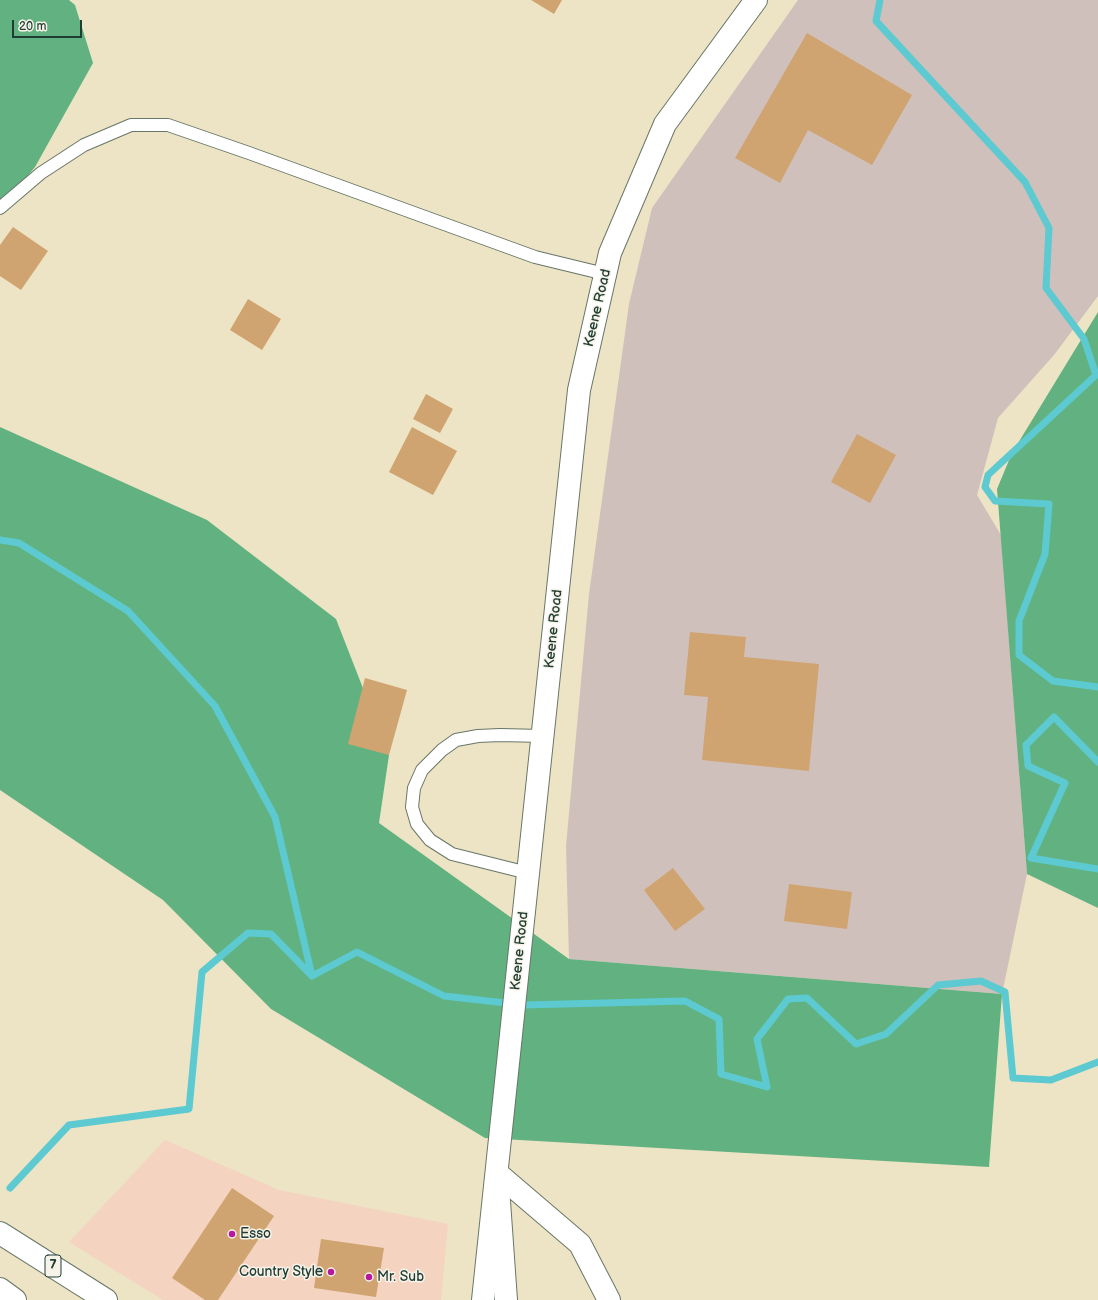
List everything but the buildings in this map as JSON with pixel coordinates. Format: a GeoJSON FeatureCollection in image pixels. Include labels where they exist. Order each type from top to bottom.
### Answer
{"type":"FeatureCollection","features":[{"type":"Feature","properties":{"kind":"main road","name":"Keene Road"},"geometry":{"type":"LineString","coordinates":[[483,1300],[579,390],[610,253],[665,124],[756,0]]}},
{"type":"Feature","properties":{"kind":"main road"},"geometry":{"type":"LineString","coordinates":[[497,1173],[506,1300]]}},
{"type":"Feature","properties":{"kind":"main road"},"geometry":{"type":"LineString","coordinates":[[497,1173],[580,1244],[609,1300]]}},
{"type":"Feature","properties":{"kind":"main road","name":"7"},"geometry":{"type":"LineString","coordinates":[[0,1233],[106,1300]]}},
{"type":"Feature","properties":{"kind":"main road"},"geometry":{"type":"LineString","coordinates":[[0,1289],[16,1300]]}},
{"type":"Feature","properties":{"kind":"lane"},"geometry":{"type":"LineString","coordinates":[[0,208],[41,173],[84,145],[131,125],[168,125],[256,155],[535,257],[606,274]]}},
{"type":"Feature","properties":{"kind":"lane"},"geometry":{"type":"LineString","coordinates":[[528,874],[452,854],[430,840],[417,824],[412,807],[414,788],[422,770],[442,750],[456,740],[478,736],[543,736]]}},
{"type":"Feature","properties":{"kind":"shaded area"},"geometry":{"type":"Polygon","coordinates":[[[798,0],[1098,0],[1098,296],[1054,355],[998,418],[977,495],[1001,535],[1027,874],[1002,994],[569,959],[566,846],[589,594],[629,304],[652,208],[798,0]]]}},
{"type":"Feature","properties":{"kind":"shaded area"},"geometry":{"type":"Polygon","coordinates":[[[165,1140],[279,1190],[448,1224],[441,1300],[163,1300],[69,1242],[165,1140]]]}},
{"type":"Feature","properties":{"kind":"green space"},"geometry":{"type":"Polygon","coordinates":[[[0,0],[69,0],[75,5],[93,63],[35,167],[0,210],[0,0]]]}},
{"type":"Feature","properties":{"kind":"green space"},"geometry":{"type":"Polygon","coordinates":[[[1098,312],[1098,908],[1027,874],[997,489],[1012,453],[1098,312]]]}},
{"type":"Feature","properties":{"kind":"green space"},"geometry":{"type":"Polygon","coordinates":[[[0,427],[207,520],[336,619],[389,755],[379,823],[569,959],[1002,994],[989,1167],[485,1138],[271,1009],[163,900],[0,790],[0,427]]]}},
{"type":"Feature","properties":{"kind":"waterway"},"geometry":{"type":"LineString","coordinates":[[880,0],[876,21],[1025,182],[1049,228],[1046,288],[1084,339],[1096,375],[988,475],[985,487],[995,501],[1049,504],[1045,554],[1019,621],[1019,655],[1053,681],[1098,687]]}},
{"type":"Feature","properties":{"kind":"waterway"},"geometry":{"type":"LineString","coordinates":[[0,540],[19,543],[128,611],[215,706],[275,817],[312,976]]}},
{"type":"Feature","properties":{"kind":"waterway"},"geometry":{"type":"LineString","coordinates":[[1098,762],[1054,717],[1026,745],[1028,766],[1065,783],[1031,858],[1098,869]]}},
{"type":"Feature","properties":{"kind":"waterway"},"geometry":{"type":"LineString","coordinates":[[10,1188],[69,1125],[189,1109],[202,972],[248,933],[271,934],[312,976]]}},
{"type":"Feature","properties":{"kind":"waterway"},"geometry":{"type":"LineString","coordinates":[[312,976],[357,952],[444,996],[523,1005],[685,1001],[719,1019],[721,1074],[767,1087],[757,1039],[788,999],[807,998],[856,1044],[886,1034],[938,985],[981,981],[1005,992],[1013,1078],[1051,1080],[1098,1062]]}},
{"type":"Feature","properties":{"kind":"place","name":"Esso"},"geometry":{"type":"Point","coordinates":[232,1234]}},
{"type":"Feature","properties":{"kind":"place","name":"Country Style"},"geometry":{"type":"Point","coordinates":[331,1272]}},
{"type":"Feature","properties":{"kind":"place","name":"Mr. Sub"},"geometry":{"type":"Point","coordinates":[369,1277]}}]}
